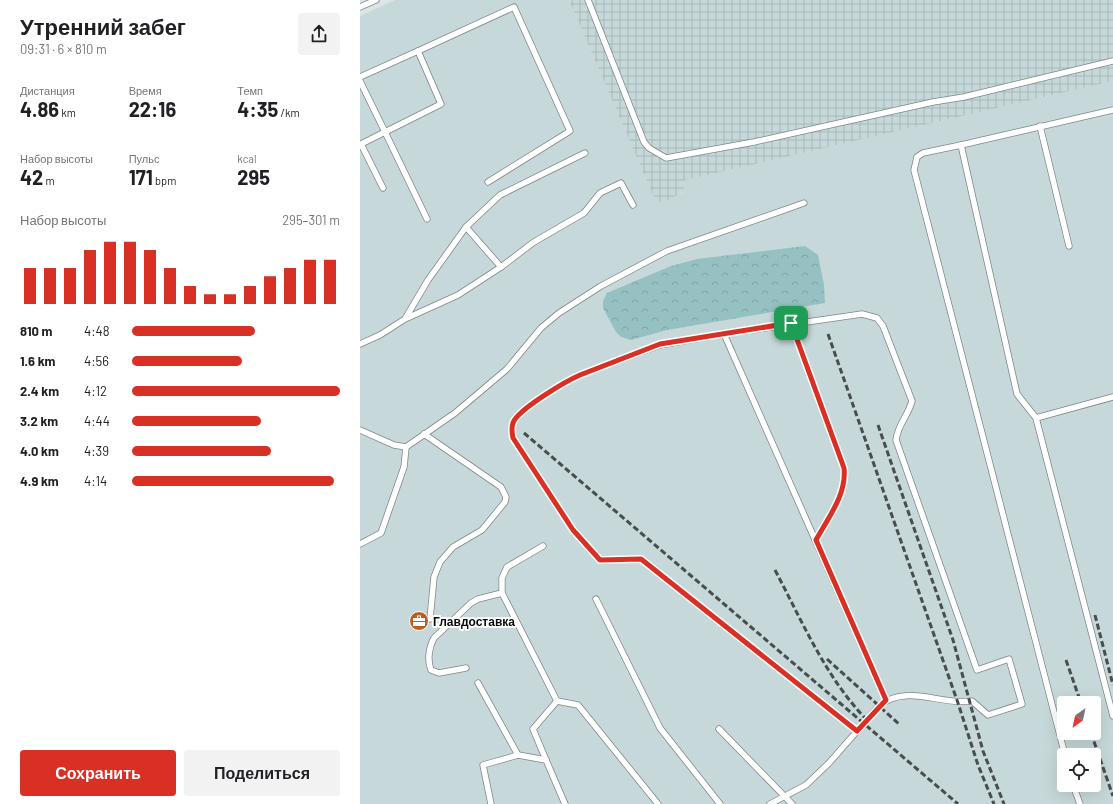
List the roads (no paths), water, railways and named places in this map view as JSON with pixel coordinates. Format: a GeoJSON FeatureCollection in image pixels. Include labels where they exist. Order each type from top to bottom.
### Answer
{"type":"FeatureCollection","features":[{"type":"Feature","properties":{"kind":"lane"},"geometry":{"type":"LineString","coordinates":[[360,7],[376,0]]}},
{"type":"Feature","properties":{"kind":"lane"},"geometry":{"type":"LineString","coordinates":[[588,0],[644,142],[649,148],[666,158],[754,142],[933,102],[964,98],[1113,61]]}},
{"type":"Feature","properties":{"kind":"lane"},"geometry":{"type":"LineString","coordinates":[[360,77],[514,7],[570,131],[488,182]]}},
{"type":"Feature","properties":{"kind":"lane"},"geometry":{"type":"LineString","coordinates":[[383,188],[360,143],[441,104],[418,51]]}},
{"type":"Feature","properties":{"kind":"lane"},"geometry":{"type":"LineString","coordinates":[[360,82],[427,219]]}},
{"type":"Feature","properties":{"kind":"lane"},"geometry":{"type":"LineString","coordinates":[[1063,748],[914,170],[917,157],[923,153],[1113,110]]}},
{"type":"Feature","properties":{"kind":"lane"},"geometry":{"type":"LineString","coordinates":[[1040,126],[1069,246]]}},
{"type":"Feature","properties":{"kind":"lane"},"geometry":{"type":"LineString","coordinates":[[961,144],[1017,394],[1036,418],[1113,716]]}},
{"type":"Feature","properties":{"kind":"lane"},"geometry":{"type":"LineString","coordinates":[[406,319],[428,280],[466,227],[500,195],[585,153]]}},
{"type":"Feature","properties":{"kind":"lane"},"geometry":{"type":"LineString","coordinates":[[360,344],[380,335],[406,319],[458,295],[501,267],[534,242],[584,212],[600,193],[621,183],[633,205]]}},
{"type":"Feature","properties":{"kind":"lane"},"geometry":{"type":"LineString","coordinates":[[360,430],[394,445],[406,447],[455,413],[507,369],[541,328],[559,313],[600,286],[667,251],[804,203]]}},
{"type":"Feature","properties":{"kind":"lane"},"geometry":{"type":"LineString","coordinates":[[466,227],[501,267]]}},
{"type":"Feature","properties":{"kind":"lane"},"geometry":{"type":"LineString","coordinates":[[770,804],[806,785],[829,763],[886,700],[911,695],[958,703],[972,701],[988,715],[1022,704],[1009,659],[977,670],[896,440],[897,430],[910,409],[912,401],[882,326],[877,318],[862,314],[791,323],[660,344],[569,379],[528,407],[515,418],[512,428],[513,438],[573,530],[600,560],[641,559],[857,731]]}},
{"type":"Feature","properties":{"kind":"lane"},"geometry":{"type":"LineString","coordinates":[[791,323],[844,468],[845,479],[842,492],[816,540]]}},
{"type":"Feature","properties":{"kind":"lane"},"geometry":{"type":"LineString","coordinates":[[724,334],[886,700]]}},
{"type":"Feature","properties":{"kind":"lane"},"geometry":{"type":"LineString","coordinates":[[1036,418],[1113,397]]}},
{"type":"Feature","properties":{"kind":"lane"},"geometry":{"type":"LineString","coordinates":[[424,434],[501,487],[506,497],[505,502],[487,524],[453,546],[440,562],[434,577],[430,619]]}},
{"type":"Feature","properties":{"kind":"lane"},"geometry":{"type":"LineString","coordinates":[[360,544],[381,533],[404,467],[406,447]]}},
{"type":"Feature","properties":{"kind":"lane"},"geometry":{"type":"LineString","coordinates":[[543,546],[507,567],[502,578],[502,593],[556,701]]}},
{"type":"Feature","properties":{"kind":"lane"},"geometry":{"type":"LineString","coordinates":[[466,668],[439,673],[431,670],[428,664],[431,644],[434,638],[471,603],[478,599],[502,593]]}},
{"type":"Feature","properties":{"kind":"lane"},"geometry":{"type":"LineString","coordinates":[[596,598],[660,728],[720,804]]}},
{"type":"Feature","properties":{"kind":"lane"},"geometry":{"type":"LineString","coordinates":[[478,682],[518,755]]}},
{"type":"Feature","properties":{"kind":"lane"},"geometry":{"type":"LineString","coordinates":[[556,701],[533,729],[565,804]]}},
{"type":"Feature","properties":{"kind":"lane"},"geometry":{"type":"LineString","coordinates":[[556,701],[578,704],[658,804]]}},
{"type":"Feature","properties":{"kind":"lane"},"geometry":{"type":"LineString","coordinates":[[719,730],[792,804]]}},
{"type":"Feature","properties":{"kind":"lane"},"geometry":{"type":"LineString","coordinates":[[491,804],[483,765],[518,755],[546,760]]}},
{"type":"Feature","properties":{"kind":"lane"},"geometry":{"type":"LineString","coordinates":[[1076,792],[1080,804]]}},
{"type":"Feature","properties":{"kind":"railway"},"geometry":{"type":"LineString","coordinates":[[828,334],[958,703],[978,765],[994,804]]}},
{"type":"Feature","properties":{"kind":"railway"},"geometry":{"type":"LineString","coordinates":[[878,425],[953,640],[983,751],[1004,804]]}},
{"type":"Feature","properties":{"kind":"railway"},"geometry":{"type":"LineString","coordinates":[[524,433],[958,804]]}},
{"type":"Feature","properties":{"kind":"railway"},"geometry":{"type":"LineString","coordinates":[[775,570],[826,666],[851,702],[865,718]]}},
{"type":"Feature","properties":{"kind":"railway"},"geometry":{"type":"LineString","coordinates":[[1095,615],[1113,685]]}},
{"type":"Feature","properties":{"kind":"railway"},"geometry":{"type":"LineString","coordinates":[[827,659],[899,724]]}},
{"type":"Feature","properties":{"kind":"railway"},"geometry":{"type":"LineString","coordinates":[[1066,660],[1079,696]]}},
{"type":"Feature","properties":{"kind":"railway"},"geometry":{"type":"LineString","coordinates":[[1093,740],[1113,796]]}},
{"type":"Feature","properties":{"kind":"place","name":"Главдоставка"},"geometry":{"type":"Point","coordinates":[419,621]}}]}
